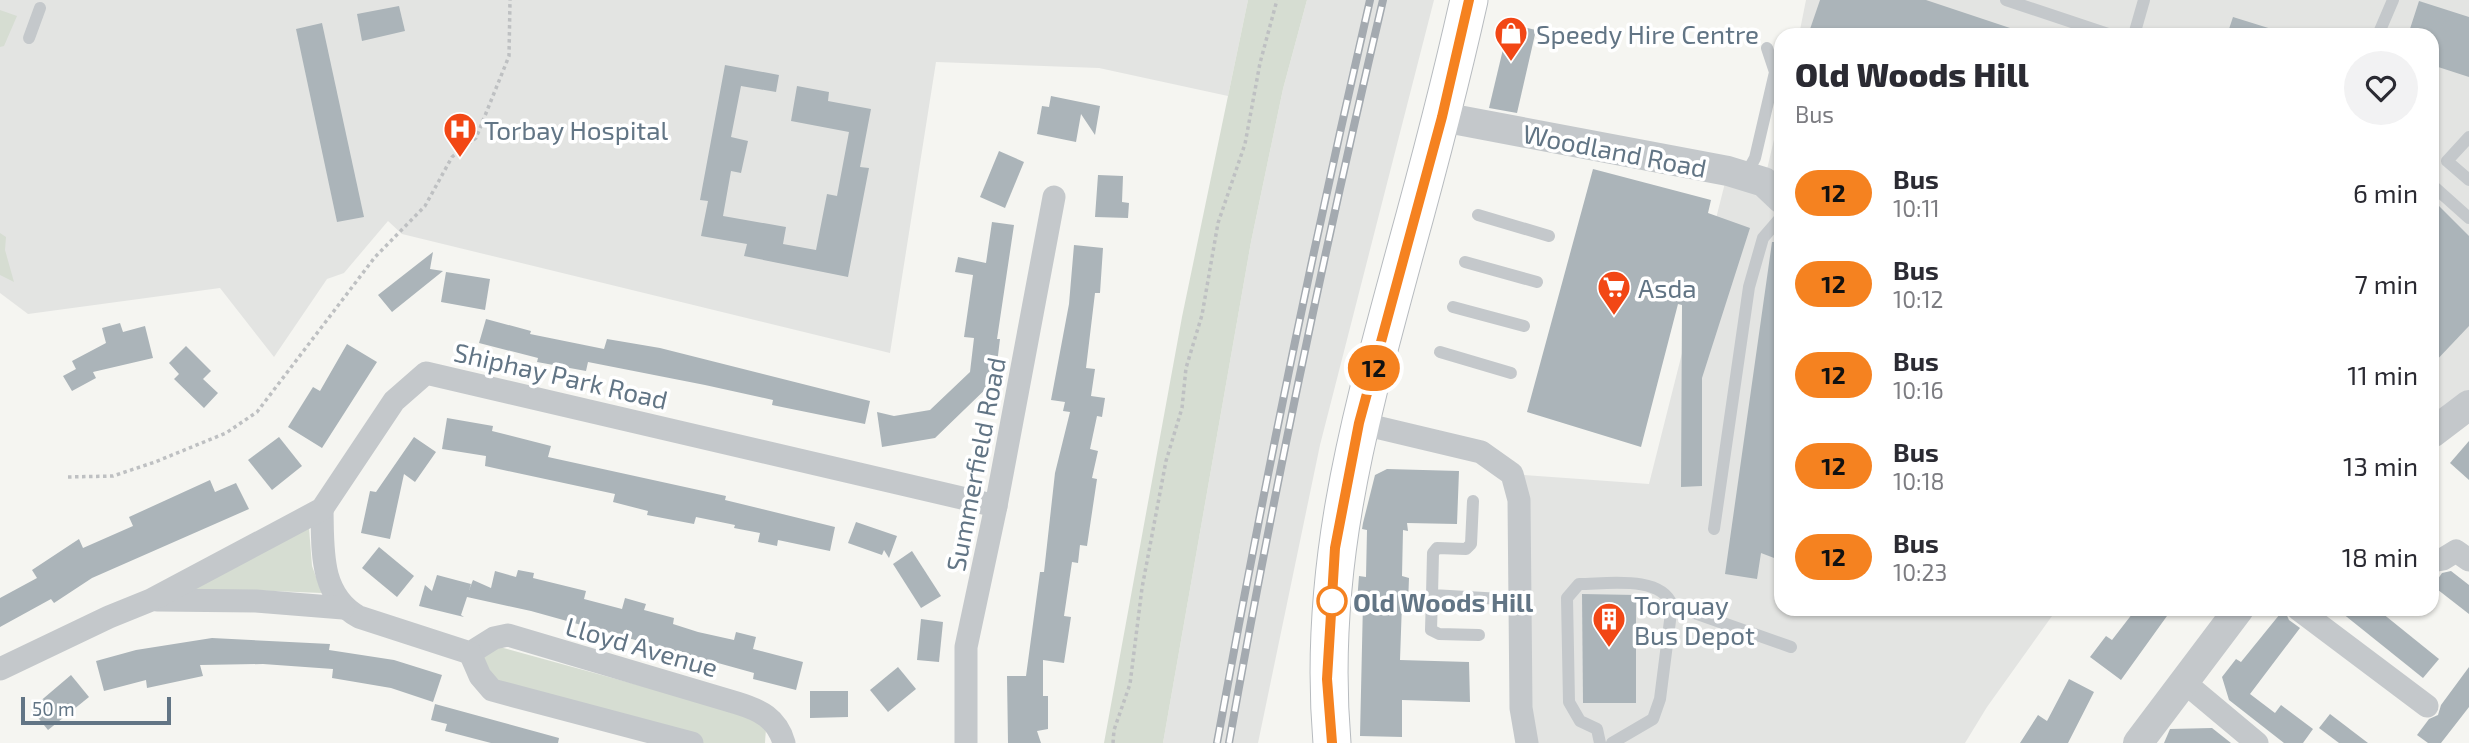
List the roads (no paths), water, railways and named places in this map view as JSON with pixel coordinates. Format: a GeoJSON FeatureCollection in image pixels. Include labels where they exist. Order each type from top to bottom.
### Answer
{"type":"FeatureCollection","features":[{"type":"Feature","properties":{"kind":"main road"},"geometry":{"type":"LineString","coordinates":[[1332,743],[1327,679],[1335,548],[1359,423],[1442,117],[1469,0]]}},
{"type":"Feature","properties":{"kind":"street","name":"Woodland Road"},"geometry":{"type":"LineString","coordinates":[[1442,117],[1745,176],[1765,183],[1774,191]]}},
{"type":"Feature","properties":{"kind":"street","name":"Summerfield Road"},"geometry":{"type":"LineString","coordinates":[[965,743],[966,647],[996,506],[1054,197]]}},
{"type":"Feature","properties":{"kind":"street","name":"Shiphay Park Road"},"geometry":{"type":"LineString","coordinates":[[0,669],[151,600],[322,509],[394,401],[426,373],[996,506]]}},
{"type":"Feature","properties":{"kind":"street"},"geometry":{"type":"LineString","coordinates":[[2439,428],[2468,407]]}},
{"type":"Feature","properties":{"kind":"street"},"geometry":{"type":"LineString","coordinates":[[1359,423],[1481,452],[1512,474],[1520,500],[1518,600],[1521,708],[1527,743]]}},
{"type":"Feature","properties":{"kind":"street"},"geometry":{"type":"LineString","coordinates":[[322,509],[327,581],[343,608]]}},
{"type":"Feature","properties":{"kind":"street"},"geometry":{"type":"LineString","coordinates":[[2439,560],[2456,551],[2469,559]]}},
{"type":"Feature","properties":{"kind":"street"},"geometry":{"type":"LineString","coordinates":[[151,600],[256,601],[343,608],[359,617],[470,653],[480,676],[492,690],[692,743]]}},
{"type":"Feature","properties":{"kind":"street"},"geometry":{"type":"LineString","coordinates":[[2138,743],[2234,616]]}},
{"type":"Feature","properties":{"kind":"street"},"geometry":{"type":"LineString","coordinates":[[2307,616],[2427,706]]}},
{"type":"Feature","properties":{"kind":"street","name":"Lloyd Avenue"},"geometry":{"type":"LineString","coordinates":[[470,653],[494,638],[508,635],[760,710],[771,718],[784,743]]}},
{"type":"Feature","properties":{"kind":"street"},"geometry":{"type":"LineString","coordinates":[[2184,682],[2257,743]]}},
{"type":"Feature","properties":{"kind":"lane"},"geometry":{"type":"LineString","coordinates":[[2006,0],[2090,28]]}},
{"type":"Feature","properties":{"kind":"lane"},"geometry":{"type":"LineString","coordinates":[[2136,28],[2144,0]]}},
{"type":"Feature","properties":{"kind":"lane"},"geometry":{"type":"LineString","coordinates":[[2381,28],[2393,0]]}},
{"type":"Feature","properties":{"kind":"lane"},"geometry":{"type":"LineString","coordinates":[[29,38],[40,8]]}},
{"type":"Feature","properties":{"kind":"lane"},"geometry":{"type":"LineString","coordinates":[[1745,176],[1755,158],[1774,72],[1767,48]]}},
{"type":"Feature","properties":{"kind":"lane"},"geometry":{"type":"LineString","coordinates":[[2469,137],[2447,161],[2469,180]]}},
{"type":"Feature","properties":{"kind":"lane"},"geometry":{"type":"LineString","coordinates":[[2439,191],[2469,218]]}},
{"type":"Feature","properties":{"kind":"lane"},"geometry":{"type":"LineString","coordinates":[[1478,215],[1549,236]]}},
{"type":"Feature","properties":{"kind":"lane"},"geometry":{"type":"LineString","coordinates":[[1714,529],[1749,287],[1763,238],[1774,225]]}},
{"type":"Feature","properties":{"kind":"lane"},"geometry":{"type":"LineString","coordinates":[[1465,262],[1537,282]]}},
{"type":"Feature","properties":{"kind":"lane"},"geometry":{"type":"LineString","coordinates":[[1453,307],[1524,326]]}},
{"type":"Feature","properties":{"kind":"lane"},"geometry":{"type":"LineString","coordinates":[[1440,352],[1511,373]]}},
{"type":"Feature","properties":{"kind":"lane"},"geometry":{"type":"LineString","coordinates":[[1473,501],[1471,544],[1466,549],[1437,548],[1433,552],[1431,630],[1438,634],[1479,635]]}},
{"type":"Feature","properties":{"kind":"lane"},"geometry":{"type":"LineString","coordinates":[[1600,743],[1597,729],[1580,721],[1569,702],[1567,598],[1579,584],[1625,584],[1656,588],[1668,595],[1672,606],[1660,699],[1653,719],[1612,743]]}},
{"type":"Feature","properties":{"kind":"lane"},"geometry":{"type":"LineString","coordinates":[[1432,595],[1518,600]]}},
{"type":"Feature","properties":{"kind":"lane"},"geometry":{"type":"LineString","coordinates":[[1672,606],[1791,647]]}},
{"type":"Feature","properties":{"kind":"railway"},"geometry":{"type":"LineString","coordinates":[[1217,743],[1289,371],[1370,0]]}},
{"type":"Feature","properties":{"kind":"railway"},"geometry":{"type":"LineString","coordinates":[[1229,743],[1301,371],[1383,0]]}},
{"type":"Feature","properties":{"kind":"place","name":"Speedy Hire Centre"},"geometry":{"type":"Point","coordinates":[1511,63]}},
{"type":"Feature","properties":{"kind":"place","name":"Torbay Hospital"},"geometry":{"type":"Point","coordinates":[460,159]}},
{"type":"Feature","properties":{"kind":"place","name":"Asda"},"geometry":{"type":"Point","coordinates":[1614,317]}},
{"type":"Feature","properties":{"kind":"place","name":"Old Woods Hill"},"geometry":{"type":"Point","coordinates":[1332,601]}},
{"type":"Feature","properties":{"kind":"place","name":"Torquay Bus Depot"},"geometry":{"type":"Point","coordinates":[1609,649]}}]}
